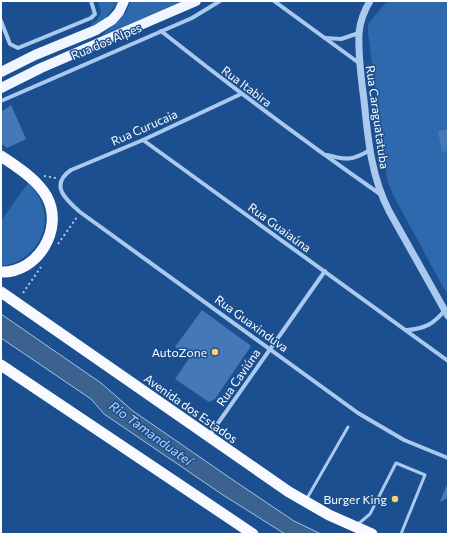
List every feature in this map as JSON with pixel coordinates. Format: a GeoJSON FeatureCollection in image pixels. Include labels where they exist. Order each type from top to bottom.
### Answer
{"type":"FeatureCollection","features":[{"type":"Feature","properties":{"kind":"highway"},"geometry":{"type":"LineString","coordinates":[[1,156],[34,181],[42,189],[51,209],[51,231],[48,242],[34,259],[25,266],[15,270],[1,272]]}},
{"type":"Feature","properties":{"kind":"highway","name":"Avenida dos Estados"},"geometry":{"type":"LineString","coordinates":[[1,292],[305,502],[354,527],[372,534]]}},
{"type":"Feature","properties":{"kind":"highway"},"geometry":{"type":"LineString","coordinates":[[1,365],[253,534]]}},
{"type":"Feature","properties":{"kind":"main road"},"geometry":{"type":"LineString","coordinates":[[1,72],[36,55],[96,30],[112,20],[119,12],[124,1]]}},
{"type":"Feature","properties":{"kind":"main road","name":"Rua dos Alpes"},"geometry":{"type":"LineString","coordinates":[[1,88],[41,68],[196,1]]}},
{"type":"Feature","properties":{"kind":"street"},"geometry":{"type":"LineString","coordinates":[[1,21],[10,44],[15,47],[21,47],[91,18],[95,14],[91,1]]}},
{"type":"Feature","properties":{"kind":"street","name":"Rua dos Alpes"},"geometry":{"type":"LineString","coordinates":[[1,101],[192,18],[220,1]]}},
{"type":"Feature","properties":{"kind":"street"},"geometry":{"type":"LineString","coordinates":[[274,1],[360,64]]}},
{"type":"Feature","properties":{"kind":"street","name":"Rua Caraguatatuba"},"geometry":{"type":"LineString","coordinates":[[370,1],[362,20],[359,33],[360,64],[370,150],[380,194],[446,313]]}},
{"type":"Feature","properties":{"kind":"street","name":"Rua Itabira"},"geometry":{"type":"LineString","coordinates":[[161,32],[322,154],[380,194]]}},
{"type":"Feature","properties":{"kind":"street"},"geometry":{"type":"LineString","coordinates":[[322,37],[341,39],[359,33]]}},
{"type":"Feature","properties":{"kind":"street","name":"Rua Curucaia"},"geometry":{"type":"LineString","coordinates":[[61,183],[63,177],[72,170],[142,140],[241,94]]}},
{"type":"Feature","properties":{"kind":"street","name":"Rua Guaiaúna"},"geometry":{"type":"LineString","coordinates":[[142,140],[448,360]]}},
{"type":"Feature","properties":{"kind":"street","name":"Rua Itabira"},"geometry":{"type":"LineString","coordinates":[[322,154],[342,159],[351,159],[370,150]]}},
{"type":"Feature","properties":{"kind":"street","name":"Rua Guaxinduva"},"geometry":{"type":"LineString","coordinates":[[61,183],[65,198],[80,212],[380,427],[404,440],[448,458]]}},
{"type":"Feature","properties":{"kind":"street","name":"Rua Caviúna"},"geometry":{"type":"LineString","coordinates":[[208,436],[325,272]]}},
{"type":"Feature","properties":{"kind":"street"},"geometry":{"type":"LineString","coordinates":[[406,330],[426,327],[446,313]]}},
{"type":"Feature","properties":{"kind":"lane"},"geometry":{"type":"LineString","coordinates":[[305,502],[348,427]]}},
{"type":"Feature","properties":{"kind":"lane"},"geometry":{"type":"LineString","coordinates":[[354,527],[370,514],[396,463],[426,475],[401,534]]}},
{"type":"Feature","properties":{"kind":"shaded area"},"geometry":{"type":"Polygon","coordinates":[[[98,1],[118,1],[106,18],[92,26],[91,24],[97,20],[101,13],[98,1]]]}},
{"type":"Feature","properties":{"kind":"shaded area"},"geometry":{"type":"Polygon","coordinates":[[[131,1],[184,1],[101,36],[125,14],[131,1]]]}},
{"type":"Feature","properties":{"kind":"shaded area"},"geometry":{"type":"Polygon","coordinates":[[[387,1],[448,1],[448,296],[393,195],[387,179],[368,24],[387,1]]]}},
{"type":"Feature","properties":{"kind":"shaded area"},"geometry":{"type":"Polygon","coordinates":[[[28,183],[41,201],[45,223],[42,234],[38,244],[31,252],[12,264],[1,266],[1,221],[28,183]]]}},
{"type":"Feature","properties":{"kind":"water","name":"Rio Tamanduateí"},"geometry":{"type":"Polygon","coordinates":[[[1,314],[101,383],[133,411],[233,480],[294,521],[321,534],[285,534],[223,495],[104,414],[91,399],[1,338],[1,314]]]}},
{"type":"Feature","properties":{"kind":"building"},"geometry":{"type":"Polygon","coordinates":[[[11,105],[26,139],[7,148],[1,143],[1,112],[11,105]]]}},
{"type":"Feature","properties":{"kind":"building"},"geometry":{"type":"Polygon","coordinates":[[[448,129],[448,151],[442,152],[438,131],[448,129]]]}},
{"type":"Feature","properties":{"kind":"building","name":"AutoZone"},"geometry":{"type":"Polygon","coordinates":[[[202,310],[251,346],[215,399],[209,402],[175,379],[190,357],[175,347],[202,310]]]}},
{"type":"Feature","properties":{"kind":"building"},"geometry":{"type":"Polygon","coordinates":[[[446,486],[448,486],[448,498],[440,502],[446,486]]]}},
{"type":"Feature","properties":{"kind":"place","name":"AutoZone"},"geometry":{"type":"Point","coordinates":[215,352]}},
{"type":"Feature","properties":{"kind":"place","name":"Burger King"},"geometry":{"type":"Point","coordinates":[395,499]}}]}
